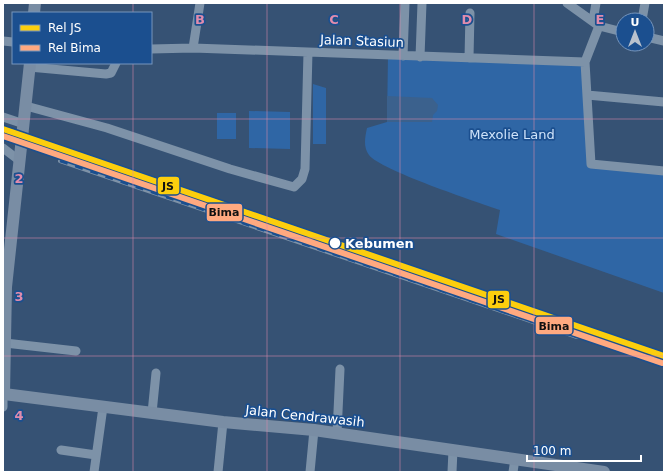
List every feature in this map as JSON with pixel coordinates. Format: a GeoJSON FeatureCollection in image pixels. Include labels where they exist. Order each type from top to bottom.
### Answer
{"type":"FeatureCollection","features":[{"type":"Feature","properties":{"kind":"main road"},"geometry":{"type":"LineString","coordinates":[[3,394],[5,272],[20,161],[30,65]]}},
{"type":"Feature","properties":{"kind":"main road","name":"Jalan Cendrawasih"},"geometry":{"type":"LineString","coordinates":[[3,394],[223,422],[314,430],[515,459],[579,470],[604,472]]}},
{"type":"Feature","properties":{"kind":"street"},"geometry":{"type":"LineString","coordinates":[[193,48],[200,3]]}},
{"type":"Feature","properties":{"kind":"street"},"geometry":{"type":"LineString","coordinates":[[403,56],[405,3]]}},
{"type":"Feature","properties":{"kind":"street"},"geometry":{"type":"LineString","coordinates":[[420,57],[422,3]]}},
{"type":"Feature","properties":{"kind":"street"},"geometry":{"type":"LineString","coordinates":[[567,3],[596,24],[615,30]]}},
{"type":"Feature","properties":{"kind":"street"},"geometry":{"type":"LineString","coordinates":[[596,3],[596,24],[585,62],[591,164],[664,172]]}},
{"type":"Feature","properties":{"kind":"street"},"geometry":{"type":"LineString","coordinates":[[469,58],[470,13]]}},
{"type":"Feature","properties":{"kind":"street"},"geometry":{"type":"LineString","coordinates":[[152,49],[193,48],[308,52]]}},
{"type":"Feature","properties":{"kind":"street","name":"Jalan Stasiun"},"geometry":{"type":"LineString","coordinates":[[26,106],[107,128],[290,187],[294,187],[302,179],[305,169],[308,52],[585,62]]}},
{"type":"Feature","properties":{"kind":"street"},"geometry":{"type":"LineString","coordinates":[[30,65],[106,74],[111,73],[116,64]]}},
{"type":"Feature","properties":{"kind":"street"},"geometry":{"type":"LineString","coordinates":[[587,95],[664,102]]}},
{"type":"Feature","properties":{"kind":"street"},"geometry":{"type":"LineString","coordinates":[[3,117],[24,124]]}},
{"type":"Feature","properties":{"kind":"street"},"geometry":{"type":"LineString","coordinates":[[3,148],[20,161]]}},
{"type":"Feature","properties":{"kind":"street"},"geometry":{"type":"LineString","coordinates":[[5,343],[76,351]]}},
{"type":"Feature","properties":{"kind":"street"},"geometry":{"type":"LineString","coordinates":[[337,433],[340,369]]}},
{"type":"Feature","properties":{"kind":"street"},"geometry":{"type":"LineString","coordinates":[[152,413],[156,373]]}},
{"type":"Feature","properties":{"kind":"street"},"geometry":{"type":"LineString","coordinates":[[3,394],[3,406]]}},
{"type":"Feature","properties":{"kind":"street"},"geometry":{"type":"LineString","coordinates":[[94,472],[103,407]]}},
{"type":"Feature","properties":{"kind":"street"},"geometry":{"type":"LineString","coordinates":[[218,472],[223,422]]}},
{"type":"Feature","properties":{"kind":"street"},"geometry":{"type":"LineString","coordinates":[[310,472],[314,430]]}},
{"type":"Feature","properties":{"kind":"street"},"geometry":{"type":"LineString","coordinates":[[61,450],[96,455]]}},
{"type":"Feature","properties":{"kind":"street"},"geometry":{"type":"LineString","coordinates":[[452,472],[453,450]]}},
{"type":"Feature","properties":{"kind":"street"},"geometry":{"type":"LineString","coordinates":[[513,472],[515,459]]}},
{"type":"Feature","properties":{"kind":"green space","name":"Mexolie Land"},"geometry":{"type":"Polygon","coordinates":[[[388,55],[585,62],[588,167],[664,173],[664,293],[496,234],[500,210],[409,177],[391,169],[369,155],[365,145],[367,128],[387,122],[388,55]]]}},
{"type":"Feature","properties":{"kind":"green space"},"geometry":{"type":"Polygon","coordinates":[[[313,84],[326,88],[326,144],[313,144],[313,84]]]}},
{"type":"Feature","properties":{"kind":"green space"},"geometry":{"type":"Polygon","coordinates":[[[249,111],[290,112],[290,149],[249,148],[249,111]]]}},
{"type":"Feature","properties":{"kind":"green space"},"geometry":{"type":"Polygon","coordinates":[[[217,113],[236,113],[236,139],[217,139],[217,113]]]}},
{"type":"Feature","properties":{"kind":"shaded area"},"geometry":{"type":"Polygon","coordinates":[[[387,96],[432,98],[438,105],[437,111],[433,115],[432,122],[387,122],[387,96]]]}},
{"type":"Feature","properties":{"kind":"railway"},"geometry":{"type":"LineString","coordinates":[[60,161],[577,337]]}},
{"type":"Feature","properties":{"kind":"rail line","name":"JS"},"geometry":{"type":"LineString","coordinates":[[3,129],[664,356]]}},
{"type":"Feature","properties":{"kind":"rail line","name":"Bima"},"geometry":{"type":"LineString","coordinates":[[3,136],[662,363]]}},
{"type":"Feature","properties":{"kind":"place","name":"Kebumen"},"geometry":{"type":"Point","coordinates":[335,243]}}]}
